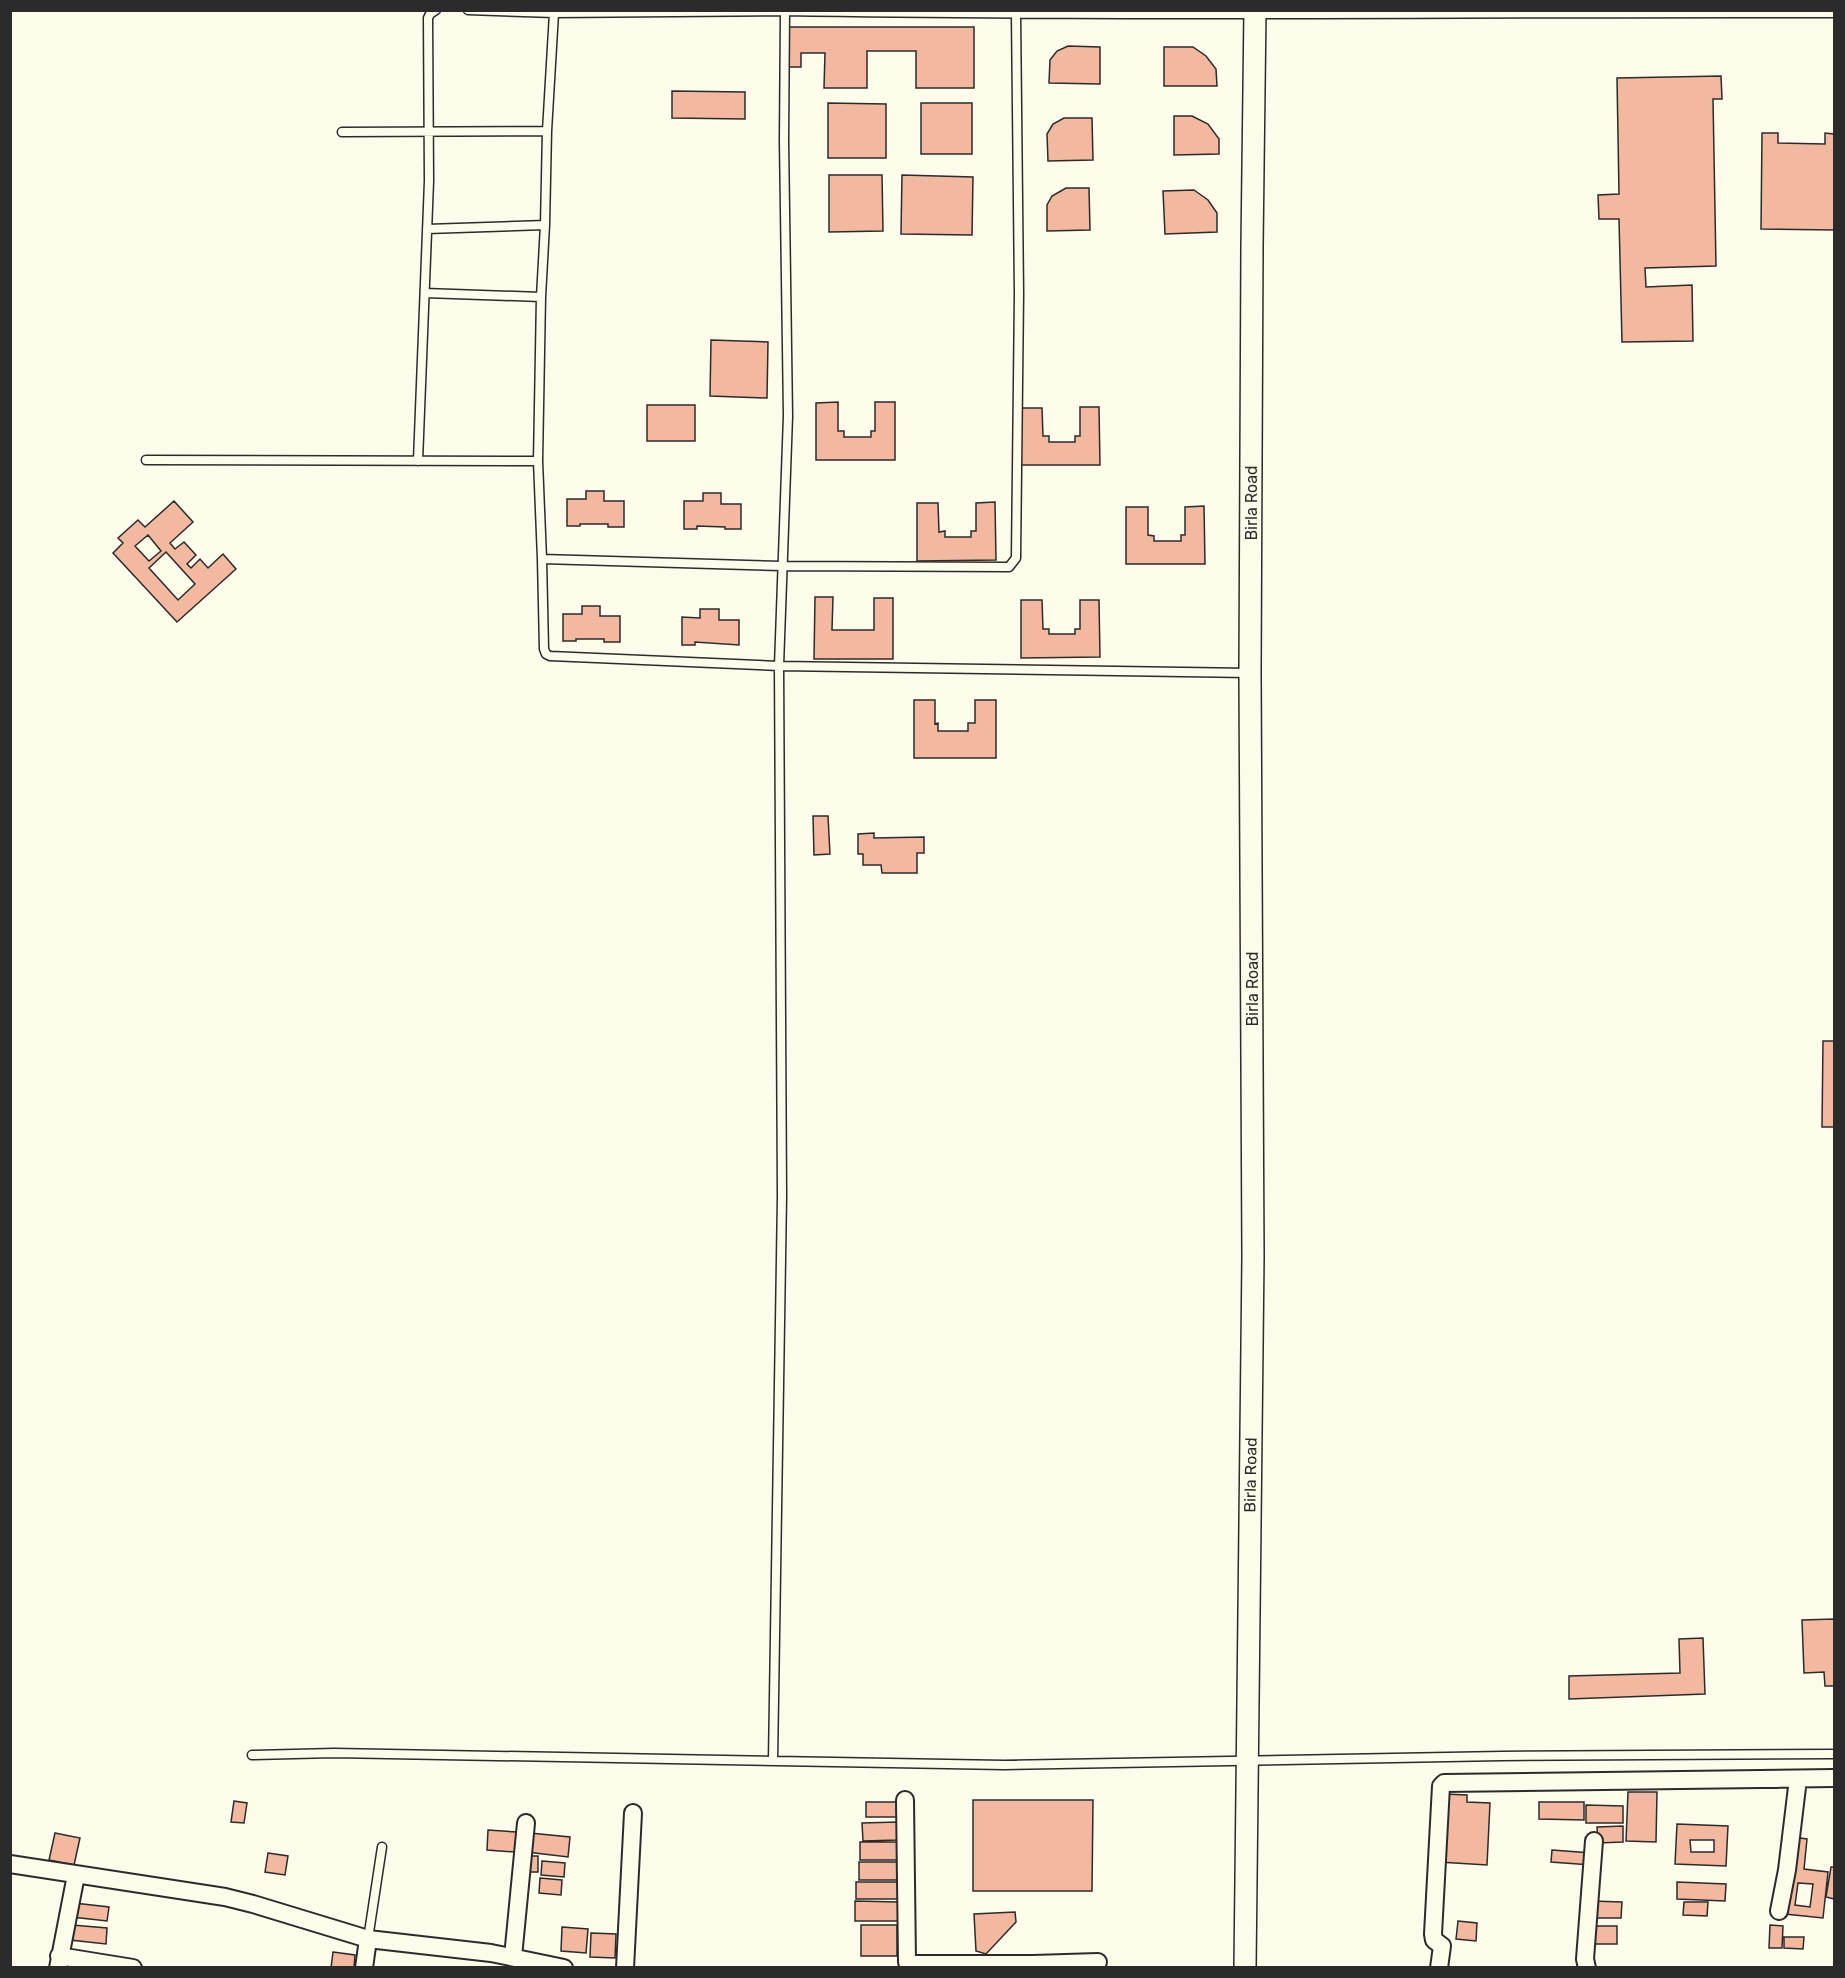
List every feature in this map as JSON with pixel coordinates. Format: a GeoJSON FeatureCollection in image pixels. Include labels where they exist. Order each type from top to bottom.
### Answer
{"type":"FeatureCollection","features":[{"type":"Feature","properties":{"kind":"street","name":"Birla Road"},"geometry":{"type":"LineString","coordinates":[[1245,1968],[1245,1859],[1249,1762],[1252,1257],[1250,673],[1255,12]]}},
{"type":"Feature","properties":{"kind":"street"},"geometry":{"type":"LineString","coordinates":[[1439,1968],[1442,1946],[1434,1940],[1433,1934],[1441,1786],[1444,1783],[1834,1778]]}},
{"type":"Feature","properties":{"kind":"street"},"geometry":{"type":"LineString","coordinates":[[1779,1911],[1787,1870],[1798,1779]]}},
{"type":"Feature","properties":{"kind":"street"},"geometry":{"type":"LineString","coordinates":[[904,1800],[907,1965],[1033,1966],[1098,1962]]}},
{"type":"Feature","properties":{"kind":"street"},"geometry":{"type":"LineString","coordinates":[[624,1968],[633,1813]]}},
{"type":"Feature","properties":{"kind":"street"},"geometry":{"type":"LineString","coordinates":[[513,1957],[526,1823]]}},
{"type":"Feature","properties":{"kind":"street"},"geometry":{"type":"LineString","coordinates":[[1587,1968],[1585,1963],[1594,1841]]}},
{"type":"Feature","properties":{"kind":"street"},"geometry":{"type":"LineString","coordinates":[[10,1864],[241,1901],[368,1939],[447,1947],[513,1957],[564,1968]]}},
{"type":"Feature","properties":{"kind":"street"},"geometry":{"type":"LineString","coordinates":[[76,1875],[58,1962],[133,1968]]}},
{"type":"Feature","properties":{"kind":"street"},"geometry":{"type":"LineString","coordinates":[[364,1968],[368,1939]]}},
{"type":"Feature","properties":{"kind":"lane"},"geometry":{"type":"LineString","coordinates":[[418,461],[427,229],[428,18],[436,10]]}},
{"type":"Feature","properties":{"kind":"lane"},"geometry":{"type":"LineString","coordinates":[[468,10],[1016,14],[1834,13]]}},
{"type":"Feature","properties":{"kind":"lane"},"geometry":{"type":"LineString","coordinates":[[773,1761],[782,1208],[779,666],[788,416],[784,141],[785,11]]}},
{"type":"Feature","properties":{"kind":"lane"},"geometry":{"type":"LineString","coordinates":[[554,12],[541,297],[538,461],[543,559],[544,649],[548,655],[779,666],[1250,673]]}},
{"type":"Feature","properties":{"kind":"lane"},"geometry":{"type":"LineString","coordinates":[[543,559],[782,566],[1009,567],[1014,562],[1016,558],[1019,294],[1016,14]]}},
{"type":"Feature","properties":{"kind":"lane"},"geometry":{"type":"LineString","coordinates":[[342,132],[547,131]]}},
{"type":"Feature","properties":{"kind":"lane"},"geometry":{"type":"LineString","coordinates":[[427,229],[545,225]]}},
{"type":"Feature","properties":{"kind":"lane"},"geometry":{"type":"LineString","coordinates":[[425,293],[541,297]]}},
{"type":"Feature","properties":{"kind":"lane"},"geometry":{"type":"LineString","coordinates":[[146,460],[538,461]]}},
{"type":"Feature","properties":{"kind":"lane"},"geometry":{"type":"LineString","coordinates":[[252,1755],[334,1753],[1004,1765],[1834,1754]]}},
{"type":"Feature","properties":{"kind":"lane"},"geometry":{"type":"LineString","coordinates":[[368,1939],[382,1847]]}},
{"type":"Feature","properties":{"kind":"building"},"geometry":{"type":"Polygon","coordinates":[[[788,27],[974,27],[974,88],[916,88],[916,51],[867,51],[867,88],[824,88],[825,53],[801,53],[801,67],[788,67],[788,27]]]}},
{"type":"Feature","properties":{"kind":"building"},"geometry":{"type":"Polygon","coordinates":[[[1068,46],[1100,47],[1100,84],[1049,83],[1050,60],[1057,51],[1068,46]]]}},
{"type":"Feature","properties":{"kind":"building"},"geometry":{"type":"Polygon","coordinates":[[[1164,47],[1193,47],[1206,56],[1216,69],[1217,86],[1164,86],[1164,47]]]}},
{"type":"Feature","properties":{"kind":"building"},"geometry":{"type":"Polygon","coordinates":[[[1721,76],[1722,99],[1713,99],[1716,266],[1645,268],[1646,287],[1692,285],[1693,341],[1622,342],[1619,219],[1599,219],[1598,195],[1619,194],[1617,78],[1721,76]]]}},
{"type":"Feature","properties":{"kind":"building"},"geometry":{"type":"Polygon","coordinates":[[[672,91],[745,92],[745,119],[672,118],[672,91]]]}},
{"type":"Feature","properties":{"kind":"building"},"geometry":{"type":"Polygon","coordinates":[[[828,103],[886,104],[886,158],[828,158],[828,103]]]}},
{"type":"Feature","properties":{"kind":"building"},"geometry":{"type":"Polygon","coordinates":[[[921,103],[972,103],[972,154],[921,154],[921,103]]]}},
{"type":"Feature","properties":{"kind":"building"},"geometry":{"type":"Polygon","coordinates":[[[1174,116],[1192,116],[1208,124],[1219,139],[1219,154],[1174,155],[1174,116]]]}},
{"type":"Feature","properties":{"kind":"building"},"geometry":{"type":"Polygon","coordinates":[[[1064,118],[1092,118],[1093,160],[1048,161],[1047,134],[1053,124],[1064,118]]]}},
{"type":"Feature","properties":{"kind":"building"},"geometry":{"type":"Polygon","coordinates":[[[1762,133],[1778,133],[1778,143],[1825,144],[1825,133],[1834,134],[1834,230],[1761,229],[1762,133]]]}},
{"type":"Feature","properties":{"kind":"building"},"geometry":{"type":"Polygon","coordinates":[[[829,175],[882,175],[883,231],[829,232],[829,175]]]}},
{"type":"Feature","properties":{"kind":"building"},"geometry":{"type":"Polygon","coordinates":[[[902,175],[973,177],[972,235],[901,234],[902,175]]]}},
{"type":"Feature","properties":{"kind":"building"},"geometry":{"type":"Polygon","coordinates":[[[1066,188],[1089,188],[1090,230],[1047,231],[1047,205],[1052,196],[1066,188]]]}},
{"type":"Feature","properties":{"kind":"building"},"geometry":{"type":"Polygon","coordinates":[[[1194,190],[1208,200],[1217,213],[1217,232],[1165,234],[1163,191],[1194,190]]]}},
{"type":"Feature","properties":{"kind":"building"},"geometry":{"type":"Polygon","coordinates":[[[711,340],[768,342],[767,398],[710,396],[711,340]]]}},
{"type":"Feature","properties":{"kind":"building"},"geometry":{"type":"Polygon","coordinates":[[[838,402],[838,431],[844,431],[844,437],[871,437],[871,431],[875,431],[875,402],[895,402],[895,460],[816,460],[816,403],[838,402]]]}},
{"type":"Feature","properties":{"kind":"building"},"geometry":{"type":"Polygon","coordinates":[[[647,405],[695,405],[695,441],[647,441],[647,405]]]}},
{"type":"Feature","properties":{"kind":"building"},"geometry":{"type":"Polygon","coordinates":[[[1080,407],[1099,407],[1100,465],[1021,465],[1021,408],[1042,408],[1043,436],[1049,436],[1049,442],[1075,442],[1075,436],[1080,436],[1080,407]]]}},
{"type":"Feature","properties":{"kind":"building"},"geometry":{"type":"Polygon","coordinates":[[[586,491],[604,491],[604,501],[624,501],[624,527],[608,527],[608,524],[567,526],[567,499],[586,499],[586,491]]]}},
{"type":"Feature","properties":{"kind":"building"},"geometry":{"type":"Polygon","coordinates":[[[703,493],[721,493],[721,504],[741,504],[741,529],[697,526],[697,529],[684,529],[684,501],[703,501],[703,493]]]}},
{"type":"Feature","properties":{"kind":"building"},"geometry":{"type":"Polygon","coordinates":[[[174,501],[193,522],[170,543],[175,549],[184,542],[196,555],[187,564],[191,568],[200,559],[208,568],[223,554],[236,569],[177,622],[113,553],[123,543],[118,538],[138,520],[145,527],[174,501]],[[148,535],[135,546],[149,561],[161,551],[148,535]],[[166,552],[149,568],[178,600],[195,584],[166,552]]]}},
{"type":"Feature","properties":{"kind":"building"},"geometry":{"type":"Polygon","coordinates":[[[995,502],[996,560],[917,561],[917,503],[938,503],[939,532],[945,531],[945,537],[971,537],[971,531],[976,531],[976,503],[995,502]]]}},
{"type":"Feature","properties":{"kind":"building"},"geometry":{"type":"Polygon","coordinates":[[[1204,506],[1205,564],[1126,564],[1126,507],[1148,507],[1148,535],[1154,536],[1154,541],[1181,541],[1181,535],[1185,535],[1185,507],[1204,506]]]}},
{"type":"Feature","properties":{"kind":"building"},"geometry":{"type":"Polygon","coordinates":[[[815,597],[833,597],[832,630],[874,630],[874,598],[893,598],[893,659],[814,659],[815,597]]]}},
{"type":"Feature","properties":{"kind":"building"},"geometry":{"type":"Polygon","coordinates":[[[1021,600],[1042,600],[1043,629],[1049,629],[1049,634],[1075,634],[1075,629],[1080,629],[1080,600],[1099,600],[1100,657],[1021,658],[1021,600]]]}},
{"type":"Feature","properties":{"kind":"building"},"geometry":{"type":"Polygon","coordinates":[[[582,606],[600,606],[600,616],[620,616],[620,642],[604,642],[604,639],[563,641],[563,614],[582,614],[582,606]]]}},
{"type":"Feature","properties":{"kind":"building"},"geometry":{"type":"Polygon","coordinates":[[[700,609],[719,609],[719,620],[739,620],[739,645],[695,642],[695,645],[682,645],[682,617],[700,618],[700,609]]]}},
{"type":"Feature","properties":{"kind":"building"},"geometry":{"type":"Polygon","coordinates":[[[914,700],[935,700],[935,724],[938,723],[938,731],[968,731],[968,723],[975,723],[975,700],[996,700],[996,758],[914,758],[914,700]]]}},
{"type":"Feature","properties":{"kind":"building"},"geometry":{"type":"Polygon","coordinates":[[[813,816],[828,816],[830,854],[814,855],[813,816]]]}},
{"type":"Feature","properties":{"kind":"building"},"geometry":{"type":"Polygon","coordinates":[[[874,833],[874,838],[924,837],[924,853],[917,853],[917,873],[882,873],[881,865],[863,865],[863,854],[858,854],[858,834],[874,833]]]}},
{"type":"Feature","properties":{"kind":"building"},"geometry":{"type":"Polygon","coordinates":[[[1823,1041],[1834,1041],[1834,1127],[1822,1127],[1823,1041]]]}},
{"type":"Feature","properties":{"kind":"building"},"geometry":{"type":"Polygon","coordinates":[[[1834,1619],[1834,1686],[1825,1686],[1824,1672],[1804,1673],[1802,1620],[1834,1619]]]}},
{"type":"Feature","properties":{"kind":"building"},"geometry":{"type":"Polygon","coordinates":[[[1703,1638],[1705,1694],[1569,1699],[1569,1676],[1680,1673],[1679,1639],[1703,1638]]]}},
{"type":"Feature","properties":{"kind":"building"},"geometry":{"type":"Polygon","coordinates":[[[1628,1792],[1657,1792],[1656,1842],[1626,1841],[1628,1792]]]}},
{"type":"Feature","properties":{"kind":"building"},"geometry":{"type":"Polygon","coordinates":[[[1444,1794],[1467,1795],[1467,1802],[1490,1803],[1487,1865],[1439,1862],[1444,1794]]]}},
{"type":"Feature","properties":{"kind":"building"},"geometry":{"type":"Polygon","coordinates":[[[973,1800],[1093,1800],[1092,1891],[973,1891],[973,1800]]]}},
{"type":"Feature","properties":{"kind":"building"},"geometry":{"type":"Polygon","coordinates":[[[234,1801],[247,1803],[244,1823],[231,1822],[234,1801]]]}},
{"type":"Feature","properties":{"kind":"building"},"geometry":{"type":"Polygon","coordinates":[[[866,1802],[899,1802],[899,1817],[866,1817],[866,1802]]]}},
{"type":"Feature","properties":{"kind":"building"},"geometry":{"type":"Polygon","coordinates":[[[1539,1802],[1584,1802],[1584,1820],[1539,1819],[1539,1802]]]}},
{"type":"Feature","properties":{"kind":"building"},"geometry":{"type":"Polygon","coordinates":[[[1586,1805],[1623,1806],[1623,1823],[1586,1823],[1586,1805]]]}},
{"type":"Feature","properties":{"kind":"building"},"geometry":{"type":"Polygon","coordinates":[[[898,1822],[898,1840],[863,1841],[862,1823],[898,1822]]]}},
{"type":"Feature","properties":{"kind":"building"},"geometry":{"type":"Polygon","coordinates":[[[1677,1824],[1728,1826],[1726,1866],[1675,1864],[1677,1824]],[[1690,1840],[1691,1852],[1714,1852],[1714,1840],[1690,1840]]]}},
{"type":"Feature","properties":{"kind":"building"},"geometry":{"type":"Polygon","coordinates":[[[1623,1826],[1623,1842],[1598,1843],[1597,1827],[1623,1826]]]}},
{"type":"Feature","properties":{"kind":"building"},"geometry":{"type":"Polygon","coordinates":[[[488,1830],[517,1832],[515,1852],[487,1850],[488,1830]]]}},
{"type":"Feature","properties":{"kind":"building"},"geometry":{"type":"Polygon","coordinates":[[[55,1833],[80,1838],[74,1865],[49,1860],[55,1833]]]}},
{"type":"Feature","properties":{"kind":"building"},"geometry":{"type":"Polygon","coordinates":[[[530,1833],[570,1837],[568,1857],[527,1852],[530,1833]]]}},
{"type":"Feature","properties":{"kind":"building"},"geometry":{"type":"Polygon","coordinates":[[[1793,1837],[1807,1839],[1804,1869],[1828,1872],[1823,1918],[1785,1914],[1793,1837]],[[1798,1883],[1795,1905],[1810,1907],[1813,1884],[1798,1883]]]}},
{"type":"Feature","properties":{"kind":"building"},"geometry":{"type":"Polygon","coordinates":[[[860,1842],[897,1842],[897,1860],[860,1860],[860,1842]]]}},
{"type":"Feature","properties":{"kind":"building"},"geometry":{"type":"Polygon","coordinates":[[[1552,1850],[1592,1853],[1591,1865],[1551,1862],[1552,1850]]]}},
{"type":"Feature","properties":{"kind":"building"},"geometry":{"type":"Polygon","coordinates":[[[268,1853],[288,1856],[285,1875],[265,1872],[268,1853]]]}},
{"type":"Feature","properties":{"kind":"building"},"geometry":{"type":"Polygon","coordinates":[[[526,1856],[538,1856],[538,1872],[526,1872],[526,1856]]]}},
{"type":"Feature","properties":{"kind":"building"},"geometry":{"type":"Polygon","coordinates":[[[542,1861],[565,1863],[564,1877],[541,1875],[542,1861]]]}},
{"type":"Feature","properties":{"kind":"building"},"geometry":{"type":"Polygon","coordinates":[[[859,1862],[897,1862],[897,1880],[859,1880],[859,1862]]]}},
{"type":"Feature","properties":{"kind":"building"},"geometry":{"type":"Polygon","coordinates":[[[1831,1867],[1834,1867],[1834,1899],[1826,1897],[1831,1867]]]}},
{"type":"Feature","properties":{"kind":"building"},"geometry":{"type":"Polygon","coordinates":[[[540,1878],[562,1880],[561,1895],[539,1893],[540,1878]]]}},
{"type":"Feature","properties":{"kind":"building"},"geometry":{"type":"Polygon","coordinates":[[[856,1882],[899,1882],[899,1899],[856,1899],[856,1882]]]}},
{"type":"Feature","properties":{"kind":"building"},"geometry":{"type":"Polygon","coordinates":[[[1677,1882],[1726,1884],[1725,1901],[1677,1899],[1677,1882]]]}},
{"type":"Feature","properties":{"kind":"building"},"geometry":{"type":"Polygon","coordinates":[[[855,1901],[898,1902],[898,1921],[855,1921],[855,1901]]]}},
{"type":"Feature","properties":{"kind":"building"},"geometry":{"type":"Polygon","coordinates":[[[1591,1901],[1622,1902],[1621,1918],[1591,1918],[1591,1901]]]}},
{"type":"Feature","properties":{"kind":"building"},"geometry":{"type":"Polygon","coordinates":[[[1684,1902],[1708,1902],[1707,1916],[1683,1915],[1684,1902]]]}},
{"type":"Feature","properties":{"kind":"building"},"geometry":{"type":"Polygon","coordinates":[[[74,1903],[109,1907],[107,1921],[72,1917],[74,1903]]]}},
{"type":"Feature","properties":{"kind":"building"},"geometry":{"type":"Polygon","coordinates":[[[1015,1912],[1016,1922],[986,1954],[976,1951],[974,1914],[1015,1912]]]}},
{"type":"Feature","properties":{"kind":"building"},"geometry":{"type":"Polygon","coordinates":[[[1458,1921],[1477,1923],[1476,1941],[1456,1939],[1458,1921]]]}},
{"type":"Feature","properties":{"kind":"building"},"geometry":{"type":"Polygon","coordinates":[[[72,1925],[107,1928],[106,1944],[70,1940],[72,1925]]]}},
{"type":"Feature","properties":{"kind":"building"},"geometry":{"type":"Polygon","coordinates":[[[861,1925],[897,1925],[897,1956],[861,1956],[861,1925]]]}},
{"type":"Feature","properties":{"kind":"building"},"geometry":{"type":"Polygon","coordinates":[[[1770,1925],[1783,1926],[1782,1948],[1769,1948],[1770,1925]]]}},
{"type":"Feature","properties":{"kind":"building"},"geometry":{"type":"Polygon","coordinates":[[[1588,1926],[1617,1926],[1617,1944],[1588,1944],[1588,1926]]]}},
{"type":"Feature","properties":{"kind":"building"},"geometry":{"type":"Polygon","coordinates":[[[562,1927],[588,1929],[586,1953],[561,1951],[562,1927]]]}},
{"type":"Feature","properties":{"kind":"building"},"geometry":{"type":"Polygon","coordinates":[[[591,1933],[616,1934],[615,1958],[590,1957],[591,1933]]]}},
{"type":"Feature","properties":{"kind":"building"},"geometry":{"type":"Polygon","coordinates":[[[1784,1937],[1804,1937],[1803,1949],[1784,1948],[1784,1937]]]}},
{"type":"Feature","properties":{"kind":"building"},"geometry":{"type":"Polygon","coordinates":[[[333,1952],[355,1955],[354,1968],[331,1968],[333,1952]]]}}]}
